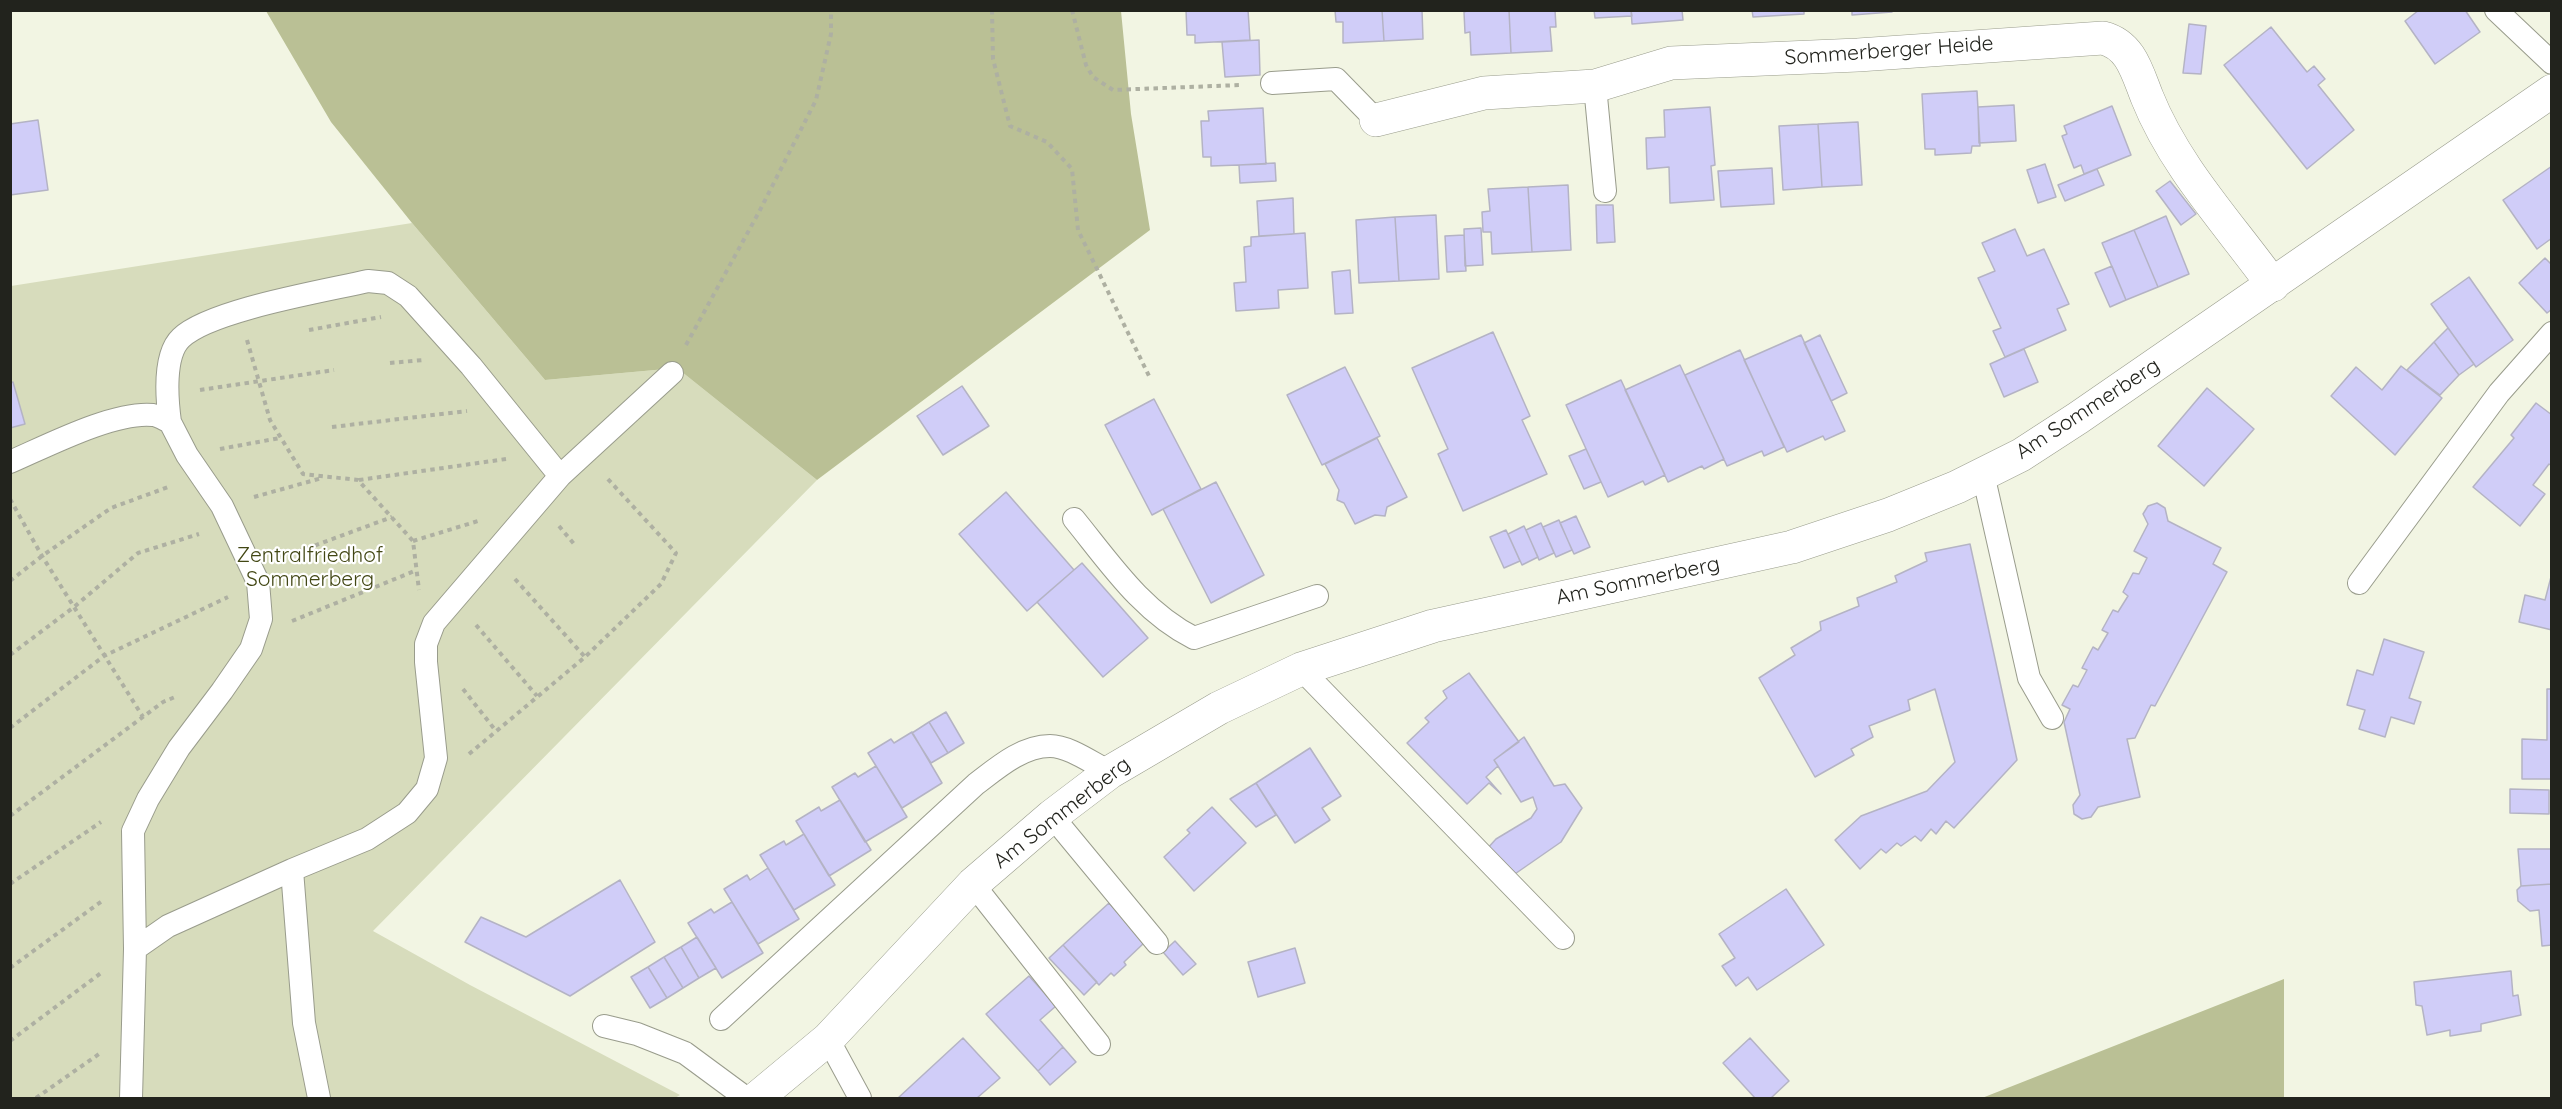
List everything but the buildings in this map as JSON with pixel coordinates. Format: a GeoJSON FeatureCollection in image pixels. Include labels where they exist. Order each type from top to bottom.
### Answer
{"type":"FeatureCollection","features":[{"type":"Feature","properties":{"kind":"street","name":"Sommerberger Heide"},"geometry":{"type":"LineString","coordinates":[[1376,120],[1484,93],[1595,86],[1671,63],[1858,55],[2103,38],[2114,41],[2131,58],[2150,105],[2190,174],[2273,285]]}},
{"type":"Feature","properties":{"kind":"street","name":"Am Sommerberg"},"geometry":{"type":"LineString","coordinates":[[757,1098],[828,1039],[973,884],[1052,816],[1110,772],[1189,724],[1301,669],[1433,626],[1792,547],[1888,515],[1983,474],[2021,455],[2078,418],[2552,91]]}},
{"type":"Feature","properties":{"kind":"lane"},"geometry":{"type":"LineString","coordinates":[[2496,10],[2552,63]]}},
{"type":"Feature","properties":{"kind":"lane"},"geometry":{"type":"LineString","coordinates":[[1272,83],[1336,78],[1376,120]]}},
{"type":"Feature","properties":{"kind":"lane"},"geometry":{"type":"LineString","coordinates":[[1595,86],[1605,191]]}},
{"type":"Feature","properties":{"kind":"lane"},"geometry":{"type":"LineString","coordinates":[[131,1098],[135,949],[134,831],[148,799],[179,748],[250,649],[261,619],[255,575],[226,515],[187,455],[170,422],[166,396],[171,356],[180,339],[201,324],[239,312],[368,281],[388,283],[408,297],[504,406],[560,476]]}},
{"type":"Feature","properties":{"kind":"lane"},"geometry":{"type":"LineString","coordinates":[[2359,583],[2499,393],[2552,333]]}},
{"type":"Feature","properties":{"kind":"lane"},"geometry":{"type":"LineString","coordinates":[[135,949],[168,926],[367,839],[408,813],[427,789],[436,758],[426,644],[434,623],[560,476],[672,373]]}},
{"type":"Feature","properties":{"kind":"lane"},"geometry":{"type":"LineString","coordinates":[[10,462],[75,434],[122,418],[154,415],[170,422]]}},
{"type":"Feature","properties":{"kind":"lane"},"geometry":{"type":"LineString","coordinates":[[1983,474],[2029,678],[2052,718]]}},
{"type":"Feature","properties":{"kind":"lane"},"geometry":{"type":"LineString","coordinates":[[1074,519],[1152,610],[1172,627],[1194,638],[1317,596]]}},
{"type":"Feature","properties":{"kind":"lane"},"geometry":{"type":"LineString","coordinates":[[1301,669],[1563,939]]}},
{"type":"Feature","properties":{"kind":"lane"},"geometry":{"type":"LineString","coordinates":[[721,1019],[976,784],[1003,764],[1029,749],[1051,746],[1070,752],[1110,772]]}},
{"type":"Feature","properties":{"kind":"lane"},"geometry":{"type":"LineString","coordinates":[[1052,816],[1157,943]]}},
{"type":"Feature","properties":{"kind":"lane"},"geometry":{"type":"LineString","coordinates":[[292,870],[304,1023],[319,1098]]}},
{"type":"Feature","properties":{"kind":"lane"},"geometry":{"type":"LineString","coordinates":[[973,884],[1100,1044]]}},
{"type":"Feature","properties":{"kind":"lane"},"geometry":{"type":"LineString","coordinates":[[604,1026],[637,1034],[685,1053],[746,1098]]}},
{"type":"Feature","properties":{"kind":"lane"},"geometry":{"type":"LineString","coordinates":[[828,1039],[860,1098]]}},
{"type":"Feature","properties":{"kind":"path"},"geometry":{"type":"LineString","coordinates":[[672,373],[759,213],[816,100],[831,34],[831,10]]}},
{"type":"Feature","properties":{"kind":"path"},"geometry":{"type":"LineString","coordinates":[[992,10],[993,59],[1010,126],[1047,142],[1072,169],[1078,230],[1150,378]]}},
{"type":"Feature","properties":{"kind":"path"},"geometry":{"type":"LineString","coordinates":[[1072,10],[1086,65],[1093,77],[1113,90],[1272,83]]}},
{"type":"Feature","properties":{"kind":"path"},"geometry":{"type":"LineString","coordinates":[[305,330],[420,311]]}},
{"type":"Feature","properties":{"kind":"path"},"geometry":{"type":"LineString","coordinates":[[239,312],[270,420],[303,474],[358,480],[542,454]]}},
{"type":"Feature","properties":{"kind":"path"},"geometry":{"type":"LineString","coordinates":[[166,396],[334,370]]}},
{"type":"Feature","properties":{"kind":"path"},"geometry":{"type":"LineString","coordinates":[[332,427],[504,406]]}},
{"type":"Feature","properties":{"kind":"path"},"geometry":{"type":"LineString","coordinates":[[187,455],[280,438]]}},
{"type":"Feature","properties":{"kind":"path"},"geometry":{"type":"LineString","coordinates":[[427,789],[585,657],[661,584],[676,553],[584,454]]}},
{"type":"Feature","properties":{"kind":"path"},"geometry":{"type":"LineString","coordinates":[[10,581],[111,508],[201,476]]}},
{"type":"Feature","properties":{"kind":"path"},"geometry":{"type":"LineString","coordinates":[[10,655],[74,607],[138,553],[226,515],[324,477]]}},
{"type":"Feature","properties":{"kind":"path"},"geometry":{"type":"LineString","coordinates":[[358,480],[413,541],[426,644]]}},
{"type":"Feature","properties":{"kind":"path"},"geometry":{"type":"LineString","coordinates":[[10,499],[42,556],[143,717]]}},
{"type":"Feature","properties":{"kind":"path"},"geometry":{"type":"LineString","coordinates":[[10,728],[104,656],[255,575],[392,517]]}},
{"type":"Feature","properties":{"kind":"path"},"geometry":{"type":"LineString","coordinates":[[492,554],[585,657]]}},
{"type":"Feature","properties":{"kind":"path"},"geometry":{"type":"LineString","coordinates":[[255,636],[417,570]]}},
{"type":"Feature","properties":{"kind":"path"},"geometry":{"type":"LineString","coordinates":[[454,599],[537,696]]}},
{"type":"Feature","properties":{"kind":"path"},"geometry":{"type":"LineString","coordinates":[[10,816],[163,702],[234,674]]}},
{"type":"Feature","properties":{"kind":"path"},"geometry":{"type":"LineString","coordinates":[[10,884],[109,817]]}},
{"type":"Feature","properties":{"kind":"path"},"geometry":{"type":"LineString","coordinates":[[10,968],[134,877]]}},
{"type":"Feature","properties":{"kind":"path"},"geometry":{"type":"LineString","coordinates":[[10,1041],[135,949]]}},
{"type":"Feature","properties":{"kind":"path"},"geometry":{"type":"LineString","coordinates":[[36,1098],[132,1030]]}},
{"type":"Feature","properties":{"kind":"green space"},"geometry":{"type":"Polygon","coordinates":[[[266,11],[1121,11],[1131,114],[1150,230],[817,480],[677,368],[545,380],[412,223],[331,122],[266,11]]]}},
{"type":"Feature","properties":{"kind":"green space","name":"Zentralfriedhof Sommerberg"},"geometry":{"type":"Polygon","coordinates":[[[412,223],[545,380],[677,368],[817,480],[373,931],[470,985],[680,1095],[675,1098],[11,1098],[11,286],[412,223]]]}},
{"type":"Feature","properties":{"kind":"green space"},"geometry":{"type":"Polygon","coordinates":[[[2284,979],[2284,1098],[1982,1098],[2284,979]]]}}]}
